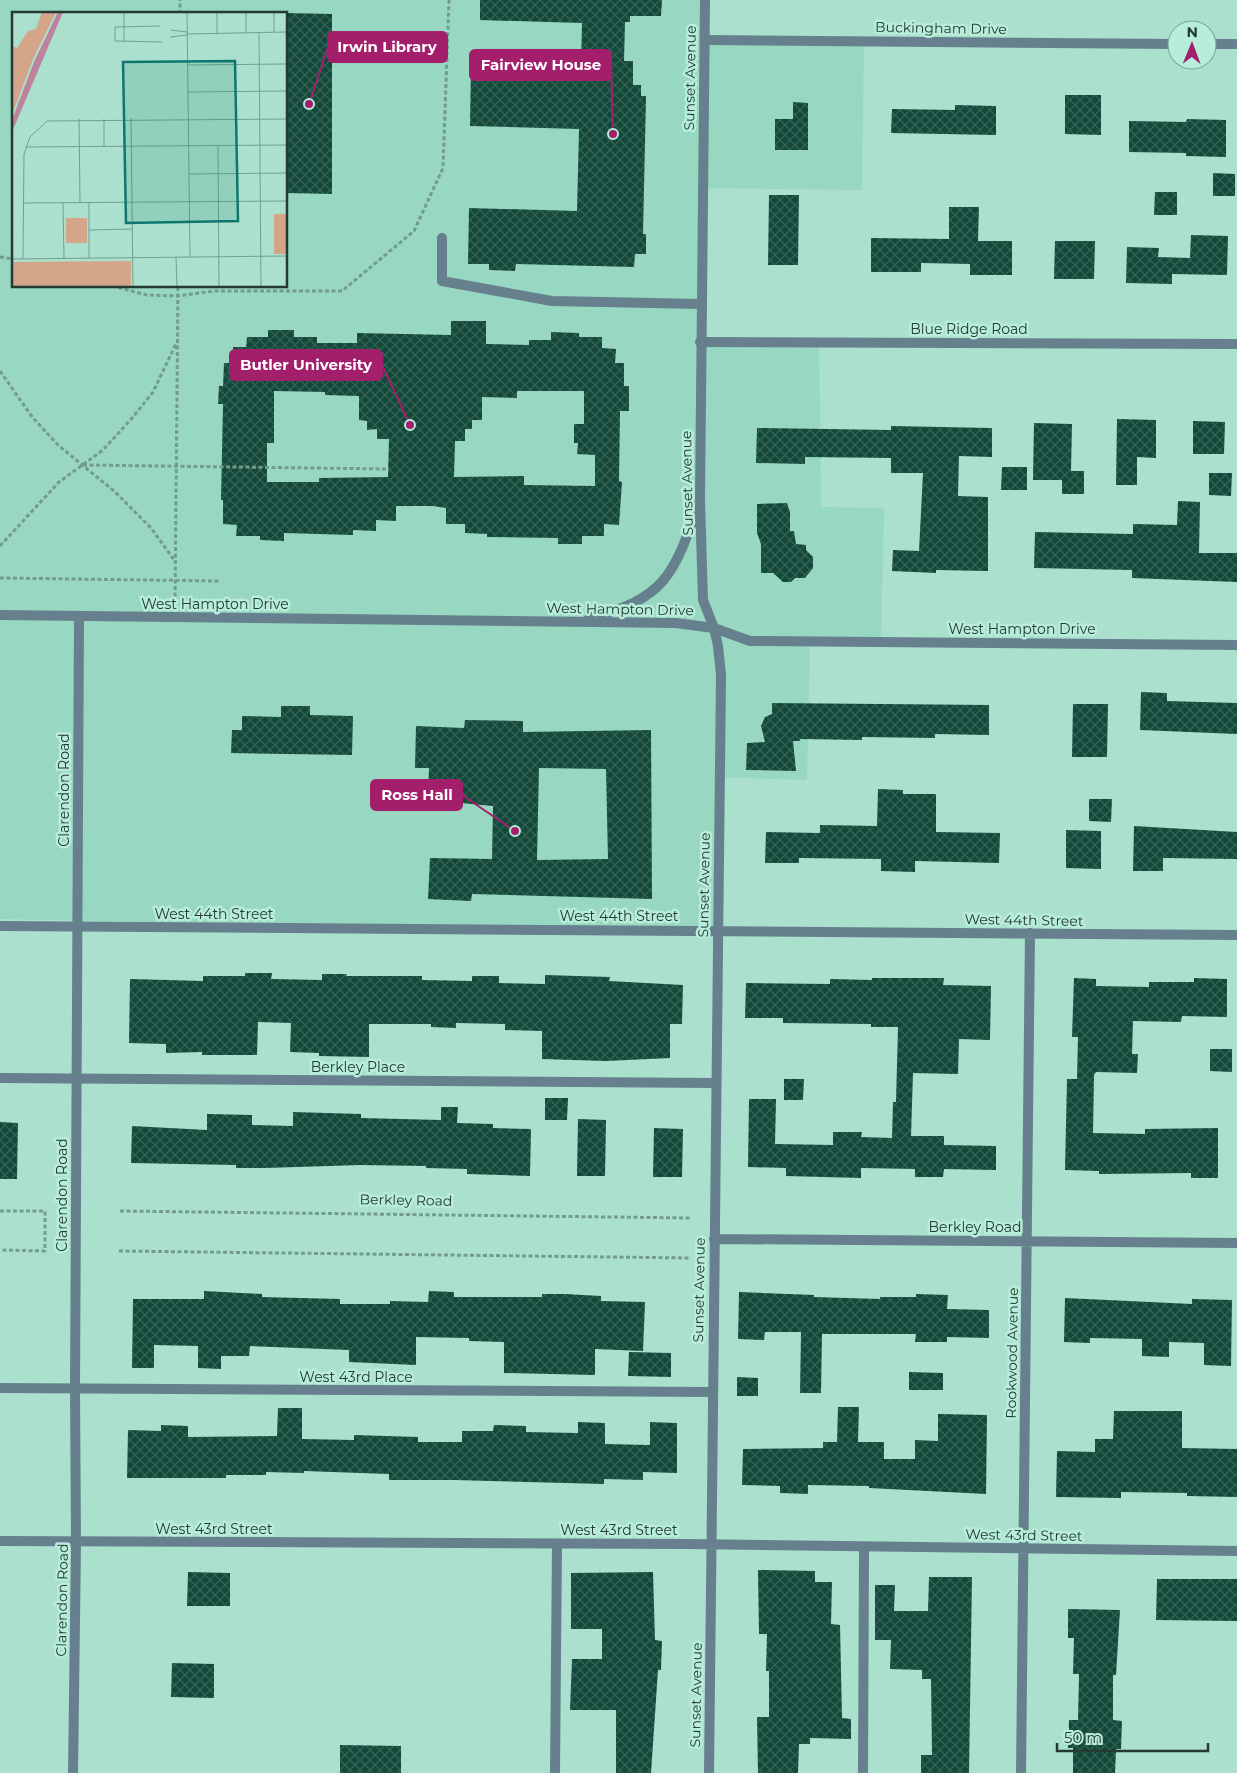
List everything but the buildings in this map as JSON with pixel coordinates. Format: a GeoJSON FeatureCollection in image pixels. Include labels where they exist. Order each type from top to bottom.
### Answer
{"type":"FeatureCollection","features":[{"type":"Feature","properties":{"kind":"street","name":"Sunset Avenue"},"geometry":{"type":"LineString","coordinates":[[705,0],[700,342],[700,500],[704,600],[714,628],[721,675],[715,1083],[709,1773]]}},
{"type":"Feature","properties":{"kind":"street","name":"Buckingham Drive"},"geometry":{"type":"LineString","coordinates":[[705,40],[1167,44]]}},
{"type":"Feature","properties":{"kind":"street"},"geometry":{"type":"LineString","coordinates":[[1217,44],[1237,44]]}},
{"type":"Feature","properties":{"kind":"street"},"geometry":{"type":"LineString","coordinates":[[442,238],[442,281],[552,301],[701,304]]}},
{"type":"Feature","properties":{"kind":"street","name":"Blue Ridge Road"},"geometry":{"type":"LineString","coordinates":[[700,342],[1237,344]]}},
{"type":"Feature","properties":{"kind":"street"},"geometry":{"type":"LineString","coordinates":[[576,621],[622,609],[659,586],[682,554],[700,500]]}},
{"type":"Feature","properties":{"kind":"street","name":"West Hampton Drive"},"geometry":{"type":"LineString","coordinates":[[0,615],[676,623],[714,628],[750,641],[1237,645]]}},
{"type":"Feature","properties":{"kind":"street","name":"Clarendon Road"},"geometry":{"type":"LineString","coordinates":[[73,1773],[76,1543],[79,617]]}},
{"type":"Feature","properties":{"kind":"street","name":"West 44th Street"},"geometry":{"type":"LineString","coordinates":[[0,926],[1237,936]]}},
{"type":"Feature","properties":{"kind":"street","name":"Rookwood Avenue"},"geometry":{"type":"LineString","coordinates":[[1021,1773],[1030,934]]}},
{"type":"Feature","properties":{"kind":"street","name":"Berkley Place"},"geometry":{"type":"LineString","coordinates":[[0,1078],[715,1083]]}},
{"type":"Feature","properties":{"kind":"street","name":"Berkley Road"},"geometry":{"type":"LineString","coordinates":[[714,1239],[1237,1243]]}},
{"type":"Feature","properties":{"kind":"street","name":"West 43rd Place"},"geometry":{"type":"LineString","coordinates":[[0,1388],[712,1392]]}},
{"type":"Feature","properties":{"kind":"street","name":"West 43rd Street"},"geometry":{"type":"LineString","coordinates":[[0,1541],[76,1543],[711,1545],[1237,1551]]}},
{"type":"Feature","properties":{"kind":"street"},"geometry":{"type":"LineString","coordinates":[[555,1773],[557,1544]]}},
{"type":"Feature","properties":{"kind":"street"},"geometry":{"type":"LineString","coordinates":[[862,1773],[864,1547]]}},
{"type":"Feature","properties":{"kind":"path"},"geometry":{"type":"LineString","coordinates":[[120,288],[147,295],[178,296],[213,291],[342,291],[414,231],[443,168],[449,0]]}},
{"type":"Feature","properties":{"kind":"path"},"geometry":{"type":"LineString","coordinates":[[175,617],[178,288]]}},
{"type":"Feature","properties":{"kind":"path"},"geometry":{"type":"LineString","coordinates":[[0,546],[59,482],[103,450],[153,392],[178,340]]}},
{"type":"Feature","properties":{"kind":"path"},"geometry":{"type":"LineString","coordinates":[[0,371],[32,418],[58,446],[114,491],[151,528],[176,561]]}},
{"type":"Feature","properties":{"kind":"path"},"geometry":{"type":"LineString","coordinates":[[82,465],[388,469]]}},
{"type":"Feature","properties":{"kind":"path"},"geometry":{"type":"LineString","coordinates":[[0,578],[218,581]]}},
{"type":"Feature","properties":{"kind":"path"},"geometry":{"type":"LineString","coordinates":[[0,1210],[45,1211],[45,1251],[0,1250]]}},
{"type":"Feature","properties":{"kind":"path","name":"Berkley Road"},"geometry":{"type":"LineString","coordinates":[[120,1211],[692,1218]]}},
{"type":"Feature","properties":{"kind":"path"},"geometry":{"type":"LineString","coordinates":[[119,1251],[691,1258]]}},
{"type":"Feature","properties":{"kind":"shaded area"},"geometry":{"type":"Polygon","coordinates":[[[0,0],[704,0],[704,38],[864,44],[862,190],[702,188],[700,343],[819,342],[821,507],[884,508],[881,638],[810,641],[807,780],[718,777],[717,933],[0,919],[0,0]]]}},
{"type":"Feature","properties":{"kind":"place","name":"Irwin Library"},"geometry":{"type":"Point","coordinates":[309,104]}},
{"type":"Feature","properties":{"kind":"place","name":"Fairview House"},"geometry":{"type":"Point","coordinates":[613,134]}},
{"type":"Feature","properties":{"kind":"place","name":"Butler University"},"geometry":{"type":"Point","coordinates":[410,425]}},
{"type":"Feature","properties":{"kind":"place","name":"Ross Hall"},"geometry":{"type":"Point","coordinates":[515,831]}}]}
